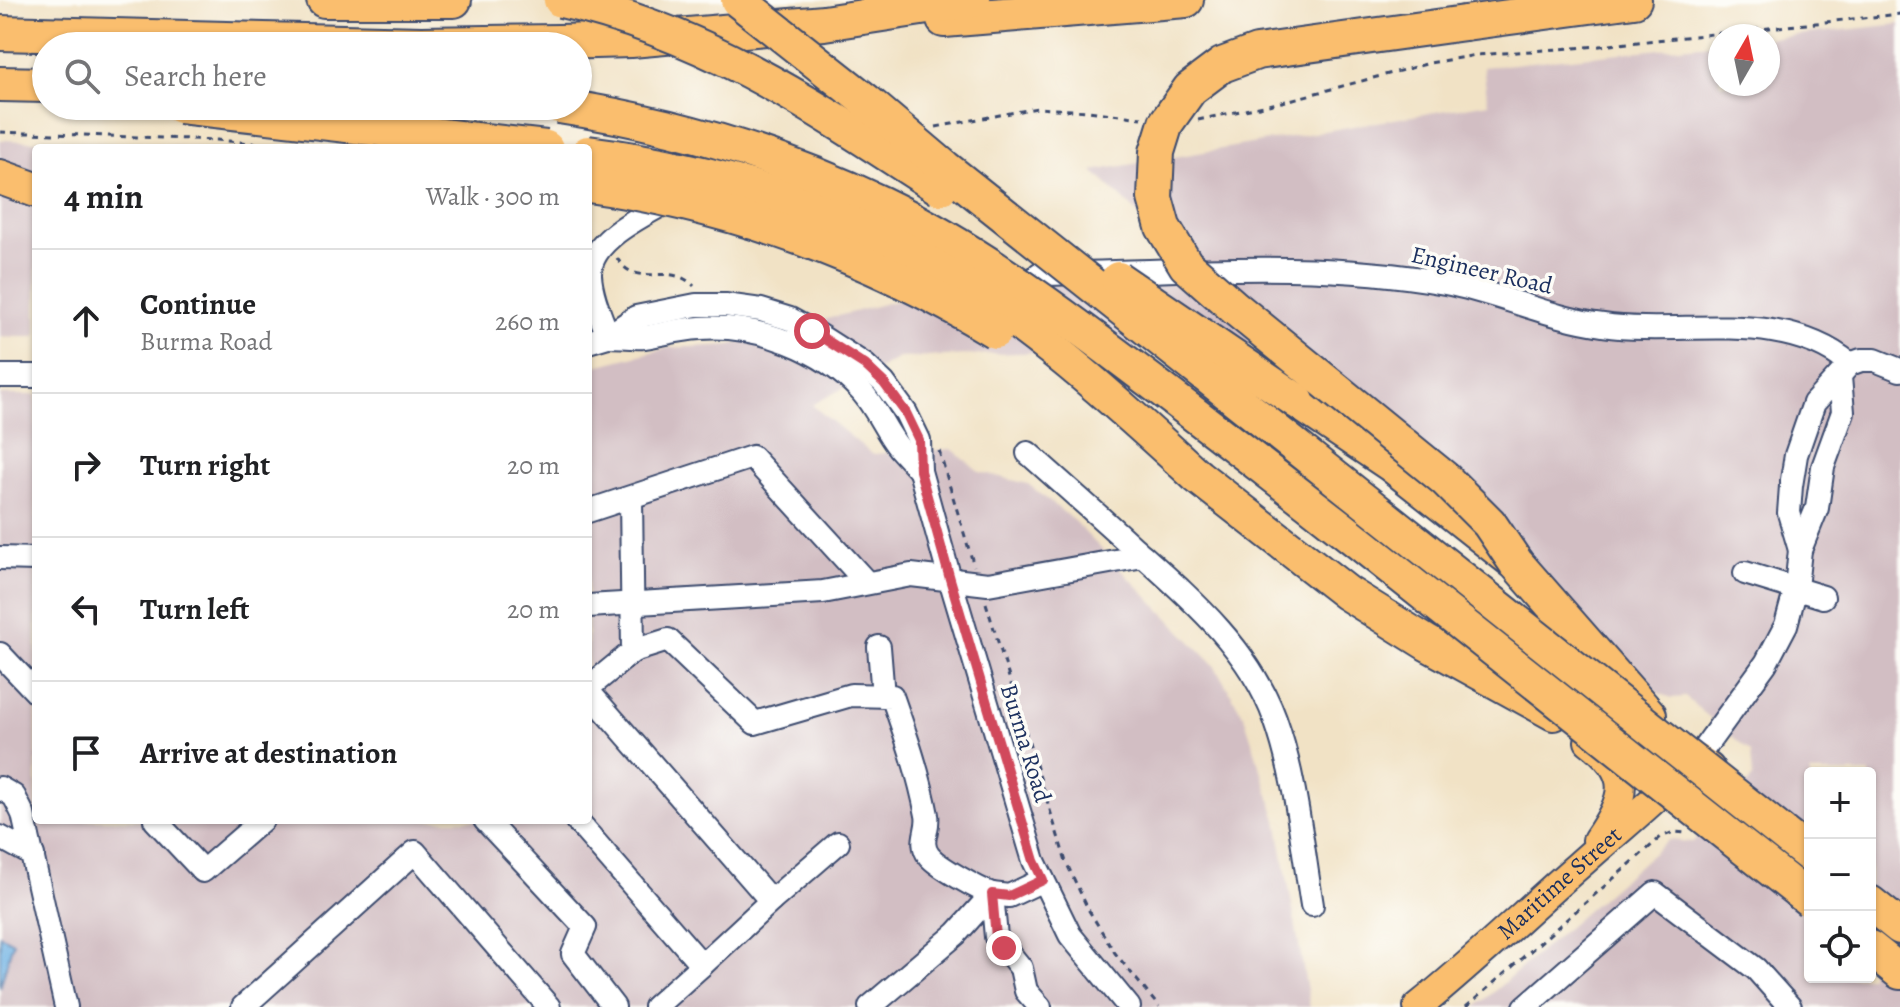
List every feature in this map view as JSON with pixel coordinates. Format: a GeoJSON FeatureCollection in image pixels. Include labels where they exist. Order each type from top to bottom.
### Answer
{"type":"FeatureCollection","features":[{"type":"Feature","properties":{"kind":"highway"},"geometry":{"type":"LineString","coordinates":[[324,0],[454,0]]}},
{"type":"Feature","properties":{"kind":"highway"},"geometry":{"type":"LineString","coordinates":[[561,0],[676,35],[775,82],[968,206],[1186,360]]}},
{"type":"Feature","properties":{"kind":"highway"},"geometry":{"type":"LineString","coordinates":[[738,0],[1186,360],[1804,847]]}},
{"type":"Feature","properties":{"kind":"highway"},"geometry":{"type":"LineString","coordinates":[[824,23],[973,0]]}},
{"type":"Feature","properties":{"kind":"highway"},"geometry":{"type":"LineString","coordinates":[[592,41],[824,23],[982,18],[1186,0]]}},
{"type":"Feature","properties":{"kind":"highway"},"geometry":{"type":"LineString","coordinates":[[1634,0],[1257,52],[1222,65],[1190,89],[1166,123],[1157,152],[1155,198],[1163,227],[1186,265],[1217,294],[1445,479],[1489,523],[1516,563],[1585,645],[1648,714],[1697,758]]}},
{"type":"Feature","properties":{"kind":"highway"},"geometry":{"type":"LineString","coordinates":[[0,33],[32,34]]}},
{"type":"Feature","properties":{"kind":"highway"},"geometry":{"type":"LineString","coordinates":[[0,84],[32,85]]}},
{"type":"Feature","properties":{"kind":"highway"},"geometry":{"type":"LineString","coordinates":[[866,101],[1042,227],[1392,465],[1516,563]]}},
{"type":"Feature","properties":{"kind":"highway"},"geometry":{"type":"LineString","coordinates":[[592,112],[691,132],[778,160],[883,205],[992,266],[1231,441],[1804,893]]}},
{"type":"Feature","properties":{"kind":"highway"},"geometry":{"type":"LineString","coordinates":[[302,120],[511,144]]}},
{"type":"Feature","properties":{"kind":"highway"},"geometry":{"type":"LineString","coordinates":[[592,154],[662,164],[746,185],[839,218],[900,248],[960,283],[1014,320],[1123,407],[1197,476]]}},
{"type":"Feature","properties":{"kind":"highway"},"geometry":{"type":"LineString","coordinates":[[0,177],[32,189]]}},
{"type":"Feature","properties":{"kind":"highway"},"geometry":{"type":"LineString","coordinates":[[592,186],[731,215],[817,244],[890,274],[965,313],[1023,349],[1197,476],[1332,583],[1410,633],[1554,713]]}},
{"type":"Feature","properties":{"kind":"highway"},"geometry":{"type":"LineString","coordinates":[[1876,905],[1900,924]]}},
{"type":"Feature","properties":{"kind":"highway"},"geometry":{"type":"LineString","coordinates":[[1876,951],[1900,970]]}},
{"type":"Feature","properties":{"kind":"main road"},"geometry":{"type":"LineString","coordinates":[[1554,713],[1672,785],[1804,893]]}},
{"type":"Feature","properties":{"kind":"main road"},"geometry":{"type":"LineString","coordinates":[[1554,713],[1608,755],[1619,772],[1621,793],[1616,813],[1580,863]]}},
{"type":"Feature","properties":{"kind":"main road"},"geometry":{"type":"LineString","coordinates":[[1697,758],[1804,847]]}},
{"type":"Feature","properties":{"kind":"main road","name":"Maritime Street"},"geometry":{"type":"LineString","coordinates":[[1418,1007],[1672,785],[1697,758]]}},
{"type":"Feature","properties":{"kind":"street"},"geometry":{"type":"LineString","coordinates":[[592,265],[595,255],[608,239],[628,224],[692,189]]}},
{"type":"Feature","properties":{"kind":"street","name":"Engineer Road"},"geometry":{"type":"LineString","coordinates":[[1039,274],[1300,269],[1366,273],[1444,283],[1601,325],[1638,329],[1735,329],[1801,337],[1834,351],[1845,371],[1861,360],[1875,360],[1900,370]]}},
{"type":"Feature","properties":{"kind":"street"},"geometry":{"type":"LineString","coordinates":[[592,296],[598,339]]}},
{"type":"Feature","properties":{"kind":"street","name":"Burma Road"},"geometry":{"type":"LineString","coordinates":[[598,339],[641,337],[698,328],[725,327],[750,331],[814,354],[863,392],[898,447],[920,471],[1030,847],[1043,880],[1070,935],[1129,1007]]}},
{"type":"Feature","properties":{"kind":"street"},"geometry":{"type":"LineString","coordinates":[[1800,550],[1789,513],[1796,455],[1814,403],[1845,371]]}},
{"type":"Feature","properties":{"kind":"street"},"geometry":{"type":"LineString","coordinates":[[1697,758],[1766,663],[1786,625],[1796,588],[1800,550],[1817,508],[1823,467],[1843,412],[1845,371]]}},
{"type":"Feature","properties":{"kind":"street"},"geometry":{"type":"LineString","coordinates":[[0,376],[32,376]]}},
{"type":"Feature","properties":{"kind":"street"},"geometry":{"type":"LineString","coordinates":[[1028,453],[1210,618],[1238,652],[1275,719],[1290,778],[1312,905]]}},
{"type":"Feature","properties":{"kind":"street"},"geometry":{"type":"LineString","coordinates":[[592,510],[752,457],[867,583]]}},
{"type":"Feature","properties":{"kind":"street"},"geometry":{"type":"LineString","coordinates":[[631,499],[633,651]]}},
{"type":"Feature","properties":{"kind":"street"},"geometry":{"type":"LineString","coordinates":[[592,606],[823,592],[911,575],[988,584],[1143,556]]}},
{"type":"Feature","properties":{"kind":"street"},"geometry":{"type":"LineString","coordinates":[[0,558],[32,559]]}},
{"type":"Feature","properties":{"kind":"street"},"geometry":{"type":"LineString","coordinates":[[1745,573],[1823,597]]}},
{"type":"Feature","properties":{"kind":"street"},"geometry":{"type":"LineString","coordinates":[[592,687],[633,651],[668,640],[755,723],[851,695],[892,696],[918,770],[928,822],[923,839],[928,855],[976,888],[992,894],[1009,896],[1043,880]]}},
{"type":"Feature","properties":{"kind":"street"},"geometry":{"type":"LineString","coordinates":[[879,647],[883,696]]}},
{"type":"Feature","properties":{"kind":"street"},"geometry":{"type":"LineString","coordinates":[[0,654],[32,688]]}},
{"type":"Feature","properties":{"kind":"street"},"geometry":{"type":"LineString","coordinates":[[592,695],[771,901]]}},
{"type":"Feature","properties":{"kind":"street"},"geometry":{"type":"LineString","coordinates":[[0,788],[14,796],[23,814],[66,1007]]}},
{"type":"Feature","properties":{"kind":"street"},"geometry":{"type":"LineString","coordinates":[[159,824],[203,871],[257,824]]}},
{"type":"Feature","properties":{"kind":"street"},"geometry":{"type":"LineString","coordinates":[[489,824],[585,927],[573,954],[614,1007]]}},
{"type":"Feature","properties":{"kind":"street"},"geometry":{"type":"LineString","coordinates":[[579,824],[702,965]]}},
{"type":"Feature","properties":{"kind":"street"},"geometry":{"type":"LineString","coordinates":[[0,837],[33,855]]}},
{"type":"Feature","properties":{"kind":"street"},"geometry":{"type":"LineString","coordinates":[[655,1007],[838,843]]}},
{"type":"Feature","properties":{"kind":"street"},"geometry":{"type":"LineString","coordinates":[[254,1003],[415,852],[549,1007]]}},
{"type":"Feature","properties":{"kind":"street"},"geometry":{"type":"LineString","coordinates":[[1525,1007],[1655,893],[1756,969],[1790,1007]]}},
{"type":"Feature","properties":{"kind":"street"},"geometry":{"type":"LineString","coordinates":[[870,1007],[956,934],[992,894]]}},
{"type":"Feature","properties":{"kind":"street"},"geometry":{"type":"LineString","coordinates":[[992,894],[996,937],[1021,968],[1026,991],[1040,1007]]}},
{"type":"Feature","properties":{"kind":"path"},"geometry":{"type":"LineString","coordinates":[[0,132],[262,144]]}},
{"type":"Feature","properties":{"kind":"path"},"geometry":{"type":"LineString","coordinates":[[980,583],[1066,862],[1088,909],[1115,953],[1159,1007]]}},
{"type":"Feature","properties":{"kind":"path"},"geometry":{"type":"LineString","coordinates":[[1466,1007],[1661,837],[1674,832],[1685,833]]}},
{"type":"Feature","properties":{"kind":"shaded area"},"geometry":{"type":"Polygon","coordinates":[[[1900,24],[1900,1007],[1476,1007],[1668,840],[1693,842],[1753,778],[1751,752],[1685,697],[1672,698],[1658,693],[1278,342],[899,358],[812,405],[872,454],[952,449],[980,472],[1028,484],[1073,520],[1214,665],[1244,716],[1277,820],[1310,1007],[0,1007],[0,988],[13,943],[0,935],[0,395],[32,395],[32,824],[592,824],[592,367],[667,348],[730,345],[1026,269],[1030,284],[1210,281],[1093,171],[1488,103],[1483,67],[1708,44],[1708,96],[1780,96],[1780,37],[1900,24]]]}},
{"type":"Feature","properties":{"kind":"shaded area"},"geometry":{"type":"Polygon","coordinates":[[[0,140],[111,144],[32,144],[32,337],[0,337],[0,140]]]}},
{"type":"Feature","properties":{"kind":"water"},"geometry":{"type":"Polygon","coordinates":[[[0,935],[13,942],[0,988],[0,935]]]}},
{"type":"Feature","properties":{"kind":"route"},"geometry":{"type":"LineString","coordinates":[[812,331],[865,365],[884,383],[906,413],[919,440],[920,471],[950,579],[1034,861],[1043,880],[1009,896],[992,894],[996,937],[1004,948]]}}]}
